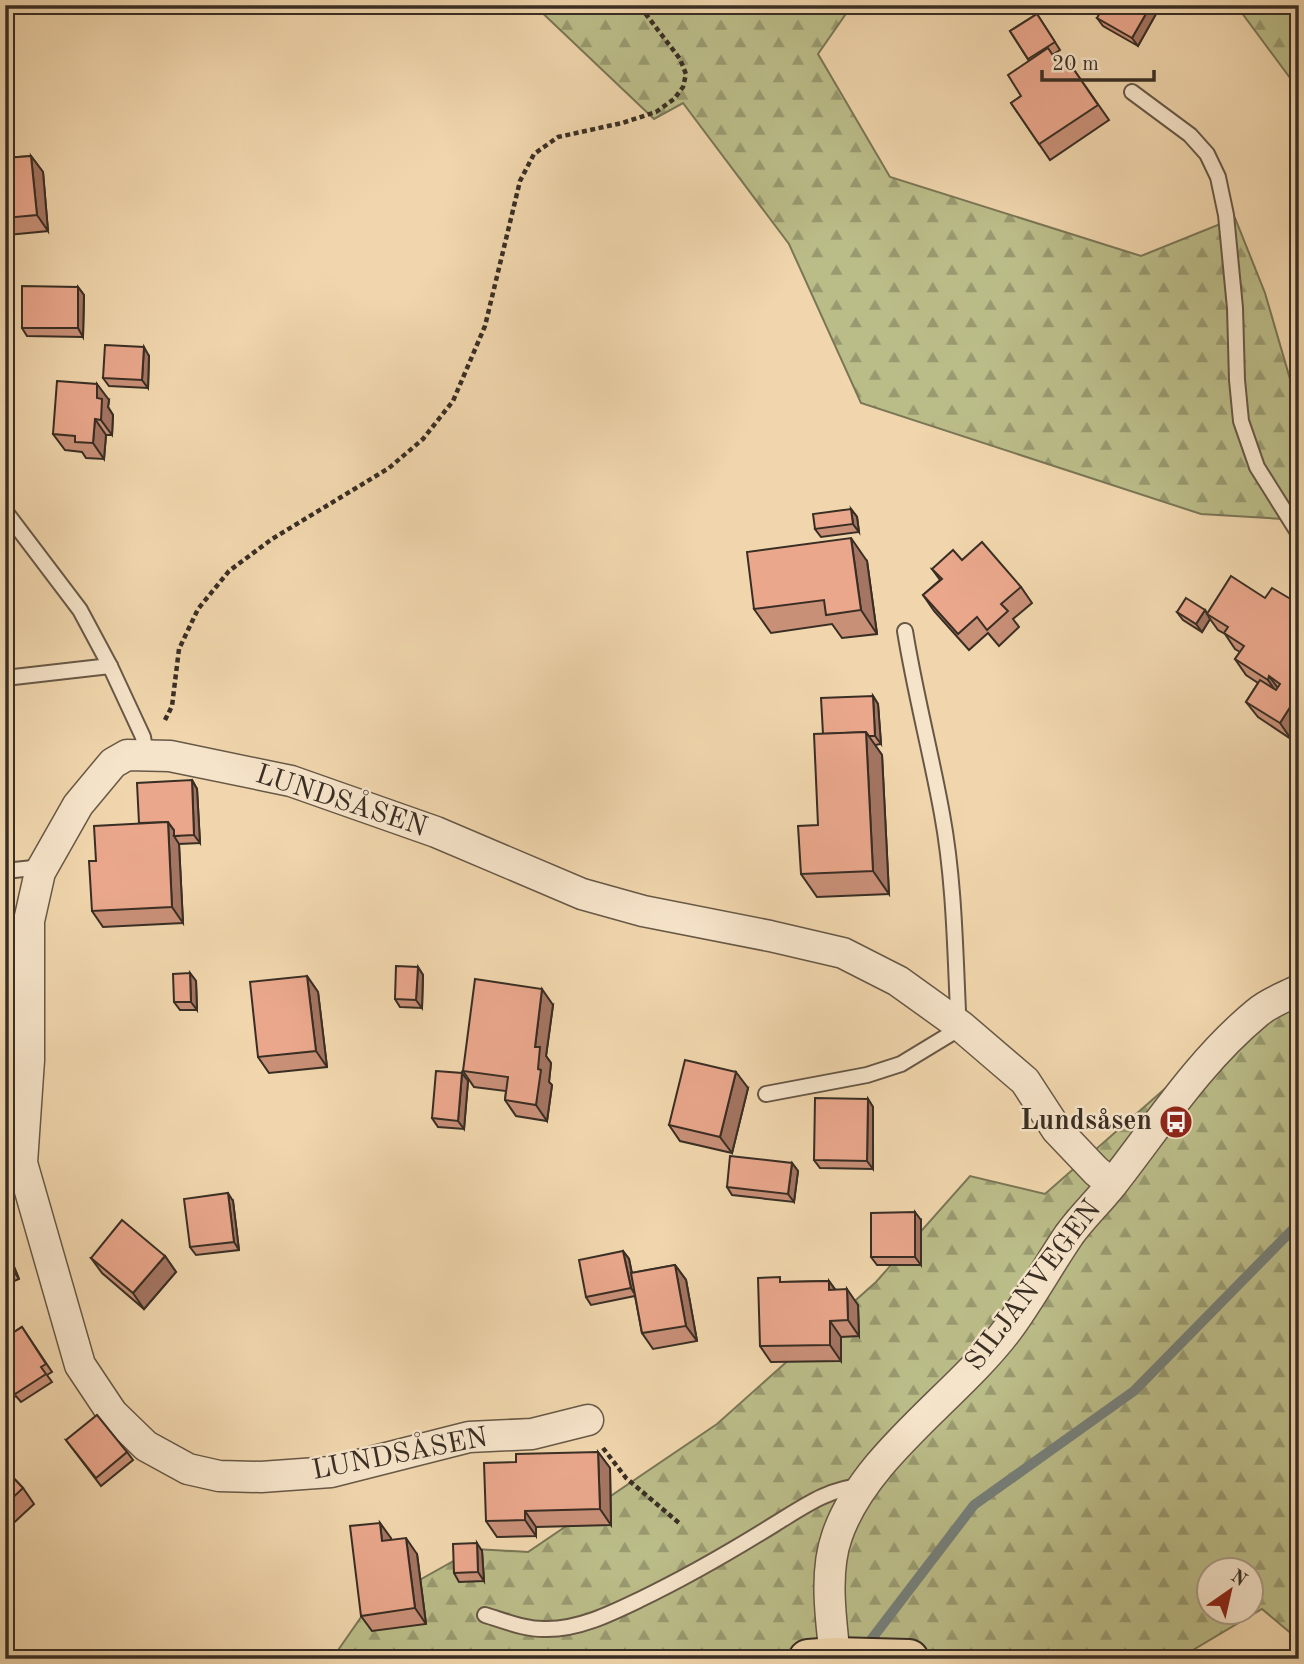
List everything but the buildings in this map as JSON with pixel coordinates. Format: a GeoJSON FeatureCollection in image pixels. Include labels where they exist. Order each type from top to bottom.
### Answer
{"type":"FeatureCollection","features":[{"type":"Feature","properties":{"kind":"main road","name":"SILJANVEGEN"},"geometry":{"type":"LineString","coordinates":[[822,1658],[909,1659]]}},
{"type":"Feature","properties":{"kind":"street","name":"LUNDSÅSEN"},"geometry":{"type":"LineString","coordinates":[[577,1422],[532,1434],[469,1437],[331,1472],[261,1477],[219,1476],[188,1469],[146,1446],[112,1413],[80,1365],[22,1163],[29,1060],[29,921],[40,872],[78,804],[113,763],[127,755],[170,756],[291,781],[436,832],[582,894],[643,911],[843,953],[898,981],[957,1023],[1024,1081],[1057,1130],[1112,1184]]}},
{"type":"Feature","properties":{"kind":"street","name":"SILJANVEGEN"},"geometry":{"type":"LineString","coordinates":[[822,1658],[837,1535],[862,1486],[901,1441],[950,1394],[1008,1330],[1071,1233],[1112,1184],[1188,1082],[1258,1011],[1299,990]]}},
{"type":"Feature","properties":{"kind":"lane"},"geometry":{"type":"LineString","coordinates":[[1132,92],[1190,135],[1207,154],[1218,177],[1226,215],[1235,308],[1241,421],[1257,467],[1299,534]]}},
{"type":"Feature","properties":{"kind":"lane"},"geometry":{"type":"LineString","coordinates":[[5,511],[80,610],[143,737],[146,755]]}},
{"type":"Feature","properties":{"kind":"lane"},"geometry":{"type":"LineString","coordinates":[[766,1094],[867,1075],[901,1064],[957,1023],[953,909],[942,816],[914,688],[905,631]]}},
{"type":"Feature","properties":{"kind":"lane"},"geometry":{"type":"LineString","coordinates":[[5,678],[110,666]]}},
{"type":"Feature","properties":{"kind":"lane"},"geometry":{"type":"LineString","coordinates":[[5,871],[33,868],[40,872]]}},
{"type":"Feature","properties":{"kind":"lane"},"geometry":{"type":"LineString","coordinates":[[485,1615],[528,1628],[577,1626],[621,1609],[692,1575],[815,1500],[843,1487],[862,1486]]}},
{"type":"Feature","properties":{"kind":"path"},"geometry":{"type":"LineString","coordinates":[[146,755],[172,706],[179,649],[198,608],[229,571],[272,539],[389,468],[423,439],[453,401],[485,326],[520,181],[534,154],[558,137],[622,123],[656,111],[674,99],[683,87],[686,74],[680,59],[639,5]]}},
{"type":"Feature","properties":{"kind":"path"},"geometry":{"type":"LineString","coordinates":[[577,1422],[601,1446],[626,1478],[679,1523]]}},
{"type":"Feature","properties":{"kind":"green space"},"geometry":{"type":"Polygon","coordinates":[[[534,5],[852,5],[818,54],[890,177],[1141,256],[1235,218],[1265,293],[1299,410],[1299,520],[1201,514],[861,403],[789,244],[683,103],[654,119],[534,5]]]}},
{"type":"Feature","properties":{"kind":"green space"},"geometry":{"type":"Polygon","coordinates":[[[1236,5],[1299,5],[1299,90],[1236,5]]]}},
{"type":"Feature","properties":{"kind":"green space"},"geometry":{"type":"Polygon","coordinates":[[[1299,983],[1299,1640],[1266,1612],[1266,1556],[1196,1556],[1196,1626],[1233,1626],[1181,1659],[325,1659],[334,1656],[366,1610],[475,1549],[528,1552],[717,1424],[876,1282],[970,1176],[1045,1194],[1217,1043],[1299,983]]]}},
{"type":"Feature","properties":{"kind":"waterway"},"geometry":{"type":"LineString","coordinates":[[864,1649],[974,1505],[1134,1391],[1299,1223]]}},
{"type":"Feature","properties":{"kind":"place","name":"Lundsåsen"},"geometry":{"type":"Point","coordinates":[1176,1122]}}]}
